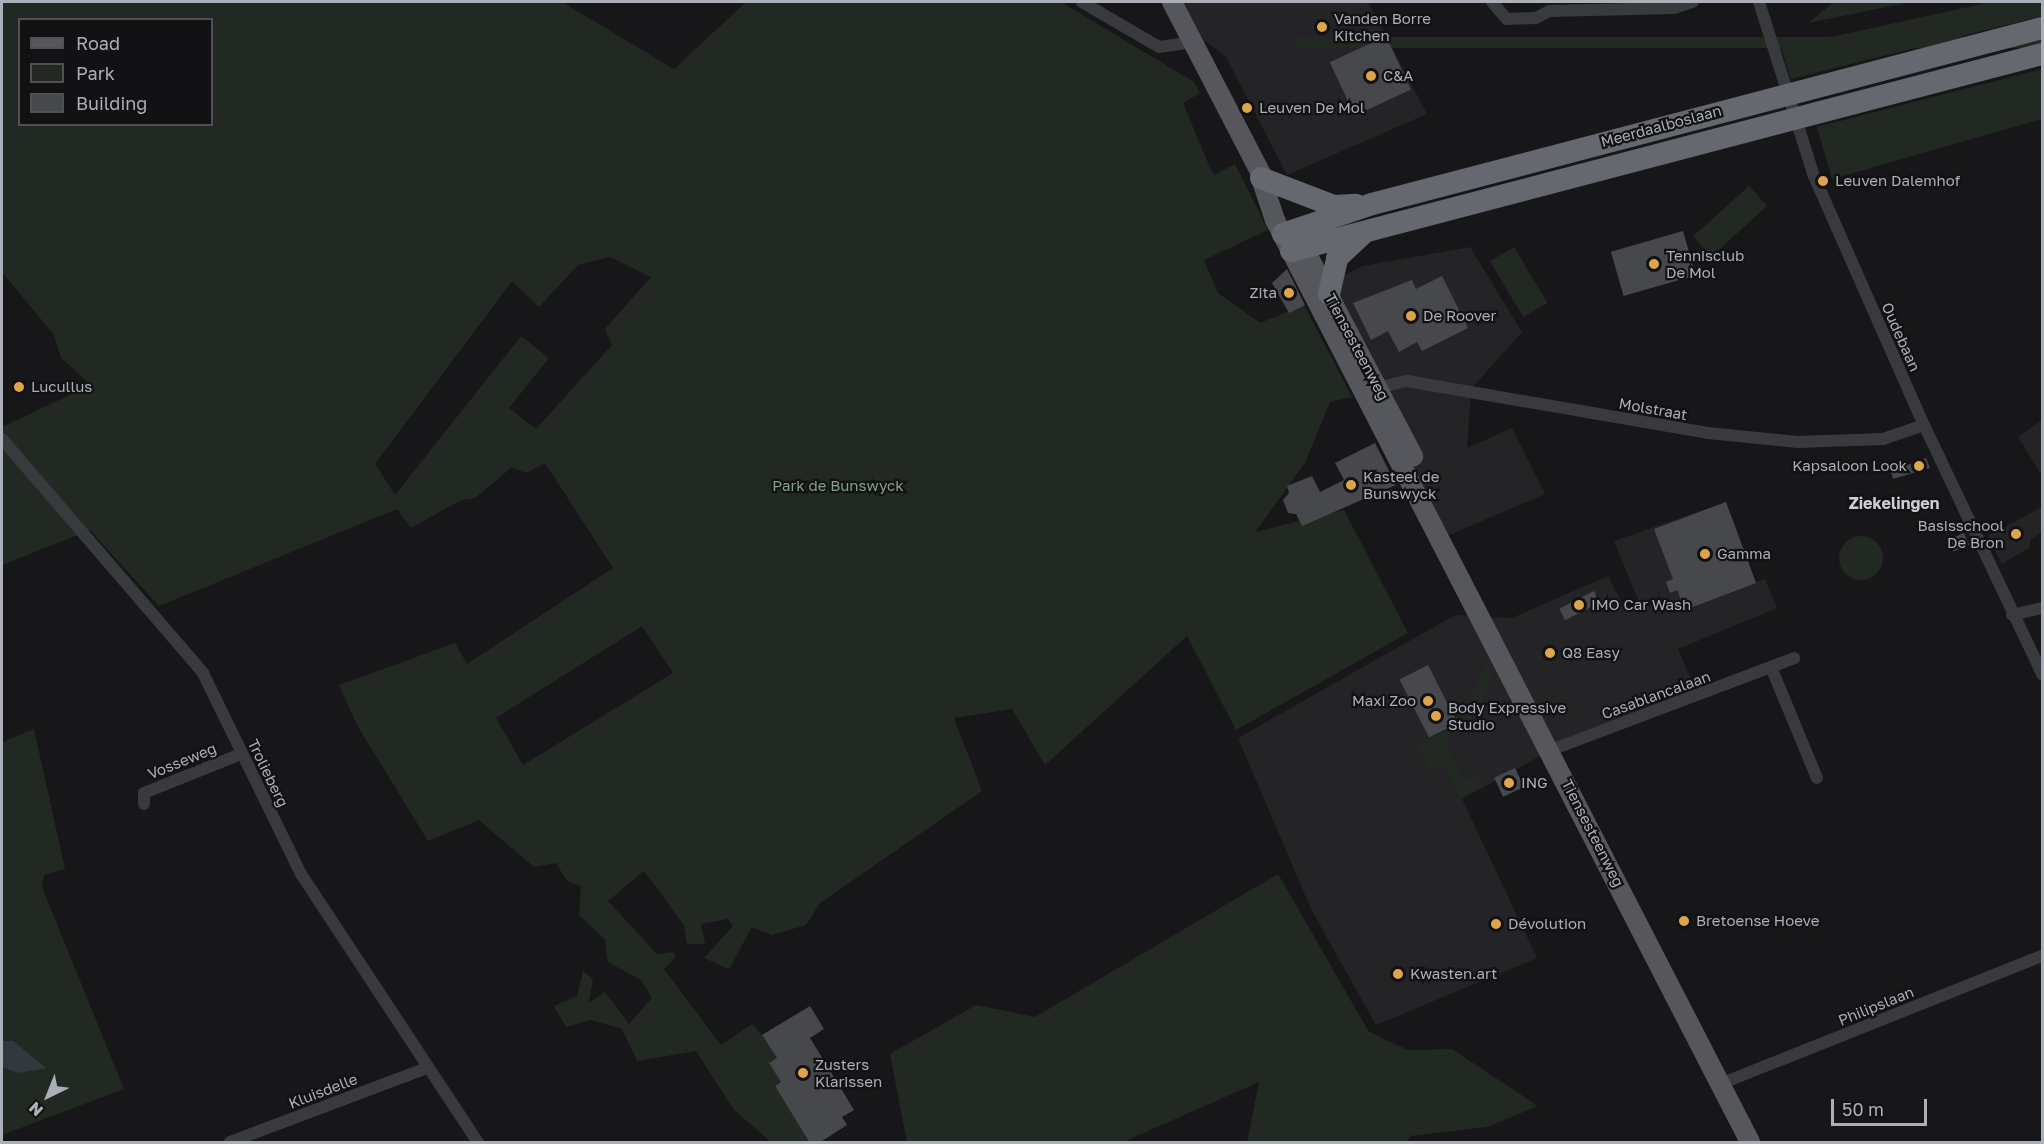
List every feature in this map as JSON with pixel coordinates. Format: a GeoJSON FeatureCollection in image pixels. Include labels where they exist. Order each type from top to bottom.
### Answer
{"type":"FeatureCollection","features":[{"type":"Feature","properties":{"kind":"highway","name":"Meerdaalboslaan"},"geometry":{"type":"LineString","coordinates":[[1293,240],[1372,204],[1841,78],[2043,28]]}},
{"type":"Feature","properties":{"kind":"highway","name":"Meerdaalboslaan"},"geometry":{"type":"LineString","coordinates":[[1293,240],[1380,227],[1756,127],[2043,54]]}},
{"type":"Feature","properties":{"kind":"highway"},"geometry":{"type":"LineString","coordinates":[[1261,178],[1334,206],[1372,204]]}},
{"type":"Feature","properties":{"kind":"highway"},"geometry":{"type":"LineString","coordinates":[[1329,294],[1331,271],[1349,242],[1380,227]]}},
{"type":"Feature","properties":{"kind":"main road","name":"Tiensesteenweg"},"geometry":{"type":"LineString","coordinates":[[1172,2],[1750,1143]]}},
{"type":"Feature","properties":{"kind":"main road","name":"Tiensesteenweg"},"geometry":{"type":"LineString","coordinates":[[1293,240],[1329,294],[1417,463],[1435,524]]}},
{"type":"Feature","properties":{"kind":"street"},"geometry":{"type":"LineString","coordinates":[[1082,2],[1160,47],[1194,42]]}},
{"type":"Feature","properties":{"kind":"street"},"geometry":{"type":"LineString","coordinates":[[1492,2],[1507,19],[1536,18],[1549,11],[1661,9],[1693,2]]}},
{"type":"Feature","properties":{"kind":"street","name":"Oudebaan"},"geometry":{"type":"LineString","coordinates":[[1759,2],[1814,176],[1924,425],[2012,615],[2043,674]]}},
{"type":"Feature","properties":{"kind":"street","name":"Molstraat"},"geometry":{"type":"LineString","coordinates":[[1378,388],[1407,381],[1708,433],[1798,442],[1883,439],[1924,425]]}},
{"type":"Feature","properties":{"kind":"street","name":"Trolieberg"},"geometry":{"type":"LineString","coordinates":[[2,439],[203,673],[301,874],[478,1143]]}},
{"type":"Feature","properties":{"kind":"street"},"geometry":{"type":"LineString","coordinates":[[2012,615],[2043,608]]}},
{"type":"Feature","properties":{"kind":"street","name":"Casablancalaan"},"geometry":{"type":"LineString","coordinates":[[1551,750],[1794,658]]}},
{"type":"Feature","properties":{"kind":"street"},"geometry":{"type":"LineString","coordinates":[[1771,667],[1817,778]]}},
{"type":"Feature","properties":{"kind":"street","name":"Vosseweg"},"geometry":{"type":"LineString","coordinates":[[144,804],[144,793],[241,754]]}},
{"type":"Feature","properties":{"kind":"street","name":"Philipslaan"},"geometry":{"type":"LineString","coordinates":[[1720,1084],[2043,956]]}},
{"type":"Feature","properties":{"kind":"street","name":"Kluisdelle"},"geometry":{"type":"LineString","coordinates":[[230,1143],[249,1139],[427,1068]]}},
{"type":"Feature","properties":{"kind":"shaded area"},"geometry":{"type":"Polygon","coordinates":[[[1172,2],[1368,2],[1427,114],[1287,175],[1226,57],[1205,41],[1194,42],[1172,2]]]}},
{"type":"Feature","properties":{"kind":"shaded area"},"geometry":{"type":"Polygon","coordinates":[[[1470,247],[1522,332],[1471,389],[1467,448],[1512,428],[1545,494],[1442,538],[1312,291],[1363,266],[1470,247]]]}},
{"type":"Feature","properties":{"kind":"shaded area"},"geometry":{"type":"Polygon","coordinates":[[[2042,420],[2042,476],[2018,437],[2042,420]]]}},
{"type":"Feature","properties":{"kind":"shaded area"},"geometry":{"type":"Polygon","coordinates":[[[1726,502],[1756,582],[1765,579],[1777,608],[1678,649],[1698,695],[1551,750],[1462,799],[1537,958],[1376,1025],[1311,909],[1238,738],[1455,615],[1512,618],[1608,576],[1625,608],[1639,602],[1614,541],[1726,502]]]}},
{"type":"Feature","properties":{"kind":"shaded area","name":"Basisschool De Bron"},"geometry":{"type":"Polygon","coordinates":[[[2042,507],[2042,532],[2030,540],[2030,547],[2002,564],[1988,536],[2042,507]]]}},
{"type":"Feature","properties":{"kind":"shaded area"},"geometry":{"type":"Polygon","coordinates":[[[2,1041],[13,1041],[46,1068],[18,1073],[2,1067],[2,1041]]]}},
{"type":"Feature","properties":{"kind":"green space","name":"Park de Bunswyck"},"geometry":{"type":"Polygon","coordinates":[[[2,2],[562,2],[674,69],[746,2],[1061,2],[1194,82],[1200,93],[1183,103],[1210,168],[1214,175],[1235,164],[1268,230],[1204,260],[1218,293],[1260,323],[1304,305],[1352,397],[1330,402],[1305,463],[1255,532],[1344,510],[1408,633],[1236,730],[1187,636],[1045,765],[1012,709],[954,718],[982,791],[820,903],[806,925],[772,935],[752,927],[729,969],[704,958],[733,926],[728,919],[701,924],[705,944],[687,944],[684,925],[644,871],[608,901],[657,954],[673,952],[676,957],[664,969],[721,1045],[752,1024],[762,1035],[777,1058],[769,1063],[781,1082],[775,1086],[810,1142],[771,1142],[734,1110],[696,1051],[637,1061],[622,1029],[591,1020],[566,1027],[554,1006],[577,996],[583,971],[593,979],[589,1003],[605,992],[629,1024],[652,998],[641,980],[608,962],[605,940],[579,915],[581,886],[567,881],[556,863],[534,867],[479,820],[428,841],[357,725],[339,685],[455,643],[467,664],[613,568],[545,463],[526,473],[512,467],[475,498],[461,500],[411,528],[397,509],[159,606],[90,530],[2,565],[2,427],[91,385],[61,358],[54,335],[2,272],[2,2]],[[610,257],[578,265],[539,307],[512,281],[375,464],[395,495],[521,336],[549,358],[509,408],[536,429],[612,345],[605,329],[651,277],[610,257]],[[642,626],[496,718],[523,765],[673,673],[642,626]]]}},
{"type":"Feature","properties":{"kind":"green space"},"geometry":{"type":"Polygon","coordinates":[[[1834,2],[1911,2],[1808,23],[1834,2]]]}},
{"type":"Feature","properties":{"kind":"green space"},"geometry":{"type":"Polygon","coordinates":[[[1991,2],[2042,2],[2042,16],[1791,79],[1781,48],[1991,2]]]}},
{"type":"Feature","properties":{"kind":"green space"},"geometry":{"type":"Polygon","coordinates":[[[1296,37],[2042,37],[2042,48],[1296,48],[1296,37]]]}},
{"type":"Feature","properties":{"kind":"green space"},"geometry":{"type":"Polygon","coordinates":[[[2042,69],[2042,119],[1832,179],[1817,127],[2042,69]]]}},
{"type":"Feature","properties":{"kind":"green space"},"geometry":{"type":"Polygon","coordinates":[[[1749,186],[1767,206],[1711,256],[1693,236],[1749,186]]]}},
{"type":"Feature","properties":{"kind":"green space"},"geometry":{"type":"Polygon","coordinates":[[[1514,247],[1547,303],[1523,317],[1490,261],[1514,247]]]}},
{"type":"Feature","properties":{"kind":"green space"},"geometry":{"type":"Polygon","coordinates":[[[1861,536],[1876,543],[1883,558],[1876,573],[1861,580],[1846,573],[1839,558],[1846,543],[1861,536]]]}},
{"type":"Feature","properties":{"kind":"green space"},"geometry":{"type":"Polygon","coordinates":[[[1486,663],[1492,673],[1476,716],[1445,742],[1464,781],[1478,775],[1483,786],[1461,798],[1430,739],[1459,723],[1486,663]]]}},
{"type":"Feature","properties":{"kind":"green space"},"geometry":{"type":"Polygon","coordinates":[[[34,729],[65,869],[44,875],[42,887],[124,1089],[2,1135],[2,742],[34,729]]]}},
{"type":"Feature","properties":{"kind":"green space"},"geometry":{"type":"Polygon","coordinates":[[[1429,740],[1443,767],[1431,773],[1417,746],[1429,740]]]}},
{"type":"Feature","properties":{"kind":"green space"},"geometry":{"type":"Polygon","coordinates":[[[1278,874],[1369,1032],[1408,1050],[1452,1049],[1538,1106],[1487,1127],[1410,1136],[1406,1142],[1247,1142],[1259,1082],[1123,1142],[907,1142],[890,1054],[976,1005],[1035,1017],[1278,874]]]}},
{"type":"Feature","properties":{"kind":"building","name":"C&A"},"geometry":{"type":"Polygon","coordinates":[[[1386,36],[1411,89],[1355,116],[1330,62],[1386,36]]]}},
{"type":"Feature","properties":{"kind":"building","name":"Tennisclub De Mol"},"geometry":{"type":"Polygon","coordinates":[[[1683,231],[1696,275],[1624,296],[1611,252],[1683,231]]]}},
{"type":"Feature","properties":{"kind":"building","name":"Zita"},"geometry":{"type":"Polygon","coordinates":[[[1287,269],[1305,305],[1289,313],[1272,283],[1287,269]]]}},
{"type":"Feature","properties":{"kind":"building","name":"De Roover"},"geometry":{"type":"Polygon","coordinates":[[[1442,276],[1468,328],[1422,351],[1417,342],[1399,352],[1388,331],[1371,340],[1353,303],[1412,280],[1416,289],[1442,276]]]}},
{"type":"Feature","properties":{"kind":"building","name":"Kasteel de Bunswyck"},"geometry":{"type":"Polygon","coordinates":[[[1375,443],[1396,485],[1302,526],[1296,514],[1288,513],[1283,500],[1289,493],[1287,486],[1312,476],[1320,492],[1344,480],[1335,463],[1375,443]]]}},
{"type":"Feature","properties":{"kind":"building"},"geometry":{"type":"Polygon","coordinates":[[[1926,458],[1930,468],[1893,479],[1891,471],[1926,458]]]}},
{"type":"Feature","properties":{"kind":"building","name":"Gamma"},"geometry":{"type":"Polygon","coordinates":[[[1726,502],[1756,583],[1685,610],[1677,590],[1670,593],[1666,582],[1673,579],[1654,529],[1726,502]]]}},
{"type":"Feature","properties":{"kind":"building"},"geometry":{"type":"Polygon","coordinates":[[[1964,533],[1969,545],[1953,552],[1948,540],[1964,533]]]}},
{"type":"Feature","properties":{"kind":"building","name":"IMO Car Wash"},"geometry":{"type":"Polygon","coordinates":[[[1594,591],[1600,603],[1565,620],[1559,609],[1594,591]]]}},
{"type":"Feature","properties":{"kind":"building","name":"Maxi Zoo"},"geometry":{"type":"Polygon","coordinates":[[[1428,665],[1458,723],[1429,737],[1399,680],[1428,665]]]}},
{"type":"Feature","properties":{"kind":"building","name":"ING"},"geometry":{"type":"Polygon","coordinates":[[[1515,768],[1524,787],[1503,797],[1494,778],[1515,768]]]}},
{"type":"Feature","properties":{"kind":"building","name":"Zusters Klarissen"},"geometry":{"type":"Polygon","coordinates":[[[810,1006],[824,1029],[810,1038],[854,1110],[842,1117],[847,1125],[819,1143],[810,1143],[775,1086],[781,1082],[769,1063],[777,1058],[762,1035],[810,1006]]]}},
{"type":"Feature","properties":{"kind":"place","name":"Vanden Borre Kitchen"},"geometry":{"type":"Point","coordinates":[1322,27]}},
{"type":"Feature","properties":{"kind":"place","name":"C&A"},"geometry":{"type":"Point","coordinates":[1371,76]}},
{"type":"Feature","properties":{"kind":"place","name":"Leuven De Mol"},"geometry":{"type":"Point","coordinates":[1247,108]}},
{"type":"Feature","properties":{"kind":"place","name":"Leuven Dalemhof"},"geometry":{"type":"Point","coordinates":[1823,181]}},
{"type":"Feature","properties":{"kind":"place","name":"Tennisclub De Mol"},"geometry":{"type":"Point","coordinates":[1654,264]}},
{"type":"Feature","properties":{"kind":"place","name":"Zita"},"geometry":{"type":"Point","coordinates":[1289,293]}},
{"type":"Feature","properties":{"kind":"place","name":"De Roover"},"geometry":{"type":"Point","coordinates":[1411,316]}},
{"type":"Feature","properties":{"kind":"place","name":"Lucullus"},"geometry":{"type":"Point","coordinates":[19,387]}},
{"type":"Feature","properties":{"kind":"place","name":"Kapsaloon Look"},"geometry":{"type":"Point","coordinates":[1919,466]}},
{"type":"Feature","properties":{"kind":"place","name":"Kasteel de Bunswyck"},"geometry":{"type":"Point","coordinates":[1351,485]}},
{"type":"Feature","properties":{"kind":"place","name":"Basisschool De Bron"},"geometry":{"type":"Point","coordinates":[2016,534]}},
{"type":"Feature","properties":{"kind":"place","name":"Gamma"},"geometry":{"type":"Point","coordinates":[1705,554]}},
{"type":"Feature","properties":{"kind":"place","name":"IMO Car Wash"},"geometry":{"type":"Point","coordinates":[1579,605]}},
{"type":"Feature","properties":{"kind":"place","name":"Q8 Easy"},"geometry":{"type":"Point","coordinates":[1550,653]}},
{"type":"Feature","properties":{"kind":"place","name":"Maxi Zoo"},"geometry":{"type":"Point","coordinates":[1428,701]}},
{"type":"Feature","properties":{"kind":"place","name":"Body Expressive Studio"},"geometry":{"type":"Point","coordinates":[1436,716]}},
{"type":"Feature","properties":{"kind":"place","name":"ING"},"geometry":{"type":"Point","coordinates":[1509,783]}},
{"type":"Feature","properties":{"kind":"place","name":"Bretoense Hoeve"},"geometry":{"type":"Point","coordinates":[1684,921]}},
{"type":"Feature","properties":{"kind":"place","name":"Dévolution"},"geometry":{"type":"Point","coordinates":[1496,924]}},
{"type":"Feature","properties":{"kind":"place","name":"Kwasten.art"},"geometry":{"type":"Point","coordinates":[1398,974]}},
{"type":"Feature","properties":{"kind":"place","name":"Zusters Klarissen"},"geometry":{"type":"Point","coordinates":[803,1073]}},
{"type":"Feature","properties":{"kind":"district","name":"Ziekelingen"},"geometry":{"type":"Point","coordinates":[1894,503]}}]}
